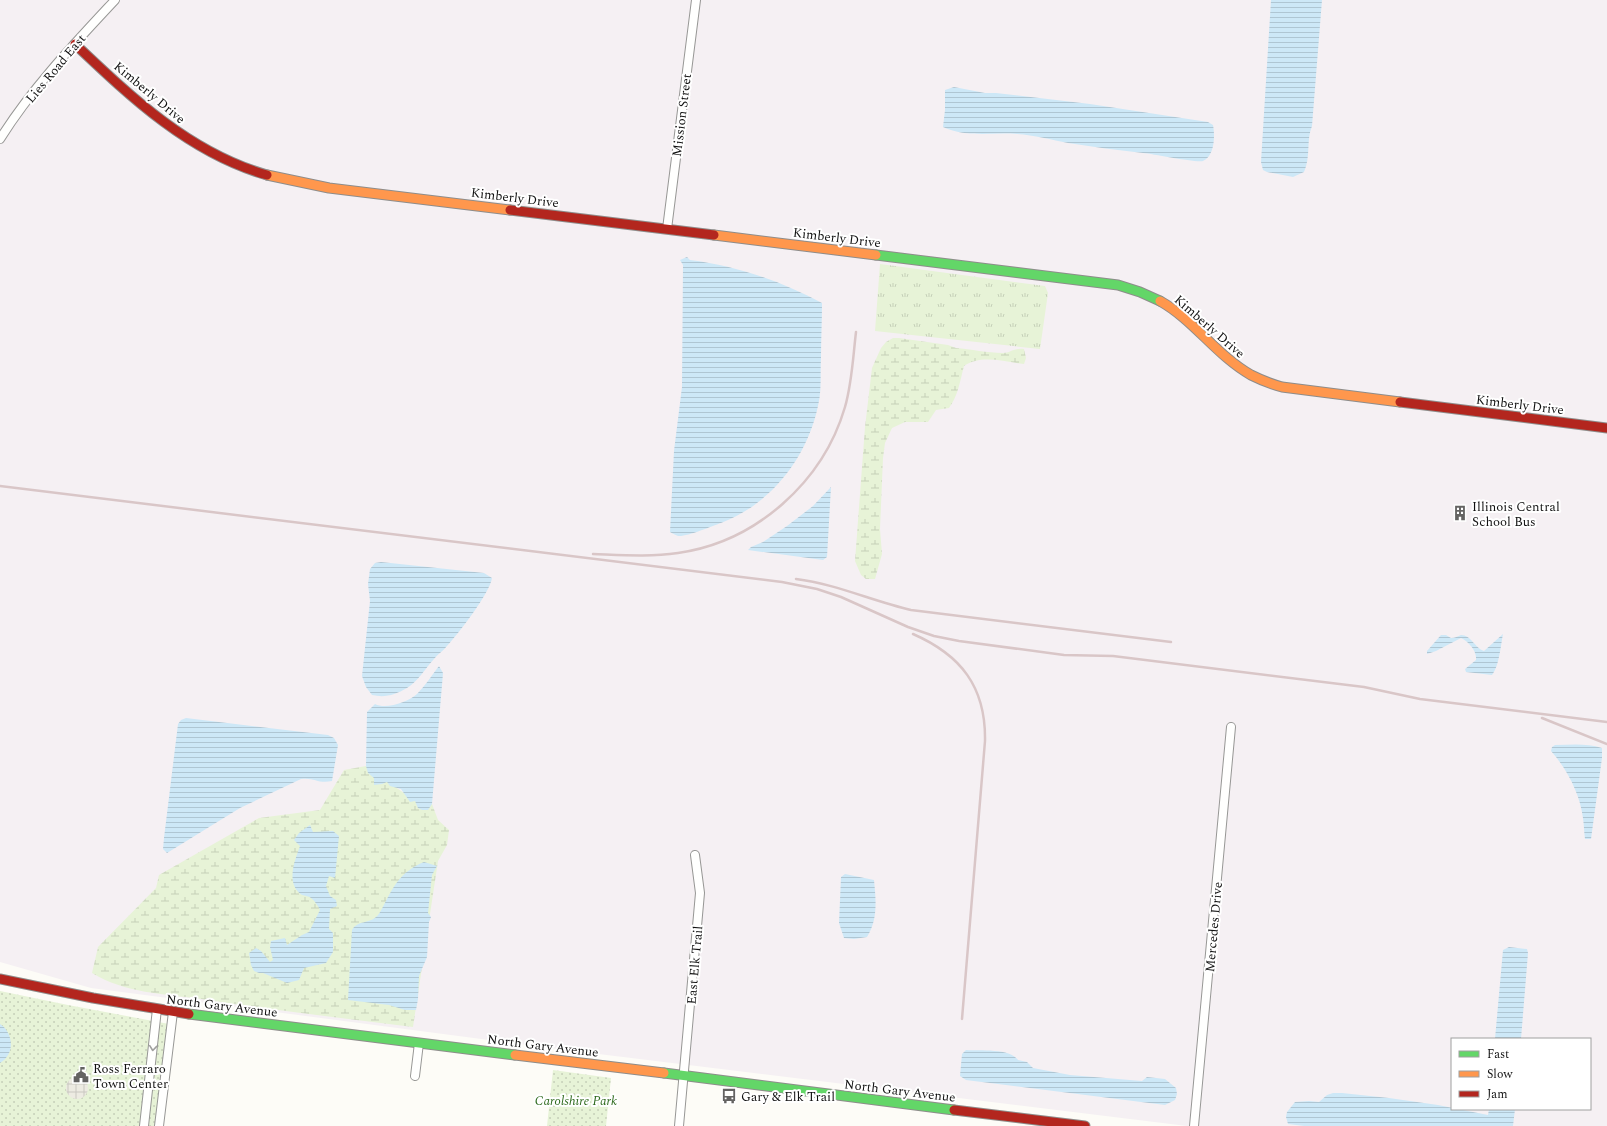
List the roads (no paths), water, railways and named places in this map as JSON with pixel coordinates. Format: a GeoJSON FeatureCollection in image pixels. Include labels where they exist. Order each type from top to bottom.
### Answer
{"type":"FeatureCollection","features":[{"type":"Feature","properties":{"kind":"street","name":"Lies Road East"},"geometry":{"type":"LineString","coordinates":[[0,139],[30,97],[115,0]]}},
{"type":"Feature","properties":{"kind":"street","name":"Mission Street"},"geometry":{"type":"LineString","coordinates":[[667,229],[696,0]]}},
{"type":"Feature","properties":{"kind":"street","name":"Kimberly Drive"},"geometry":{"type":"LineString","coordinates":[[75,44],[146,109],[177,132],[229,162],[283,179],[329,188],[1118,285],[1150,296],[1173,309],[1231,362],[1251,376],[1270,384],[1289,388],[1607,428]]}},
{"type":"Feature","properties":{"kind":"street","name":"Mercedes Drive"},"geometry":{"type":"LineString","coordinates":[[1194,1126],[1213,939],[1231,727]]}},
{"type":"Feature","properties":{"kind":"street","name":"East Elk Trail"},"geometry":{"type":"LineString","coordinates":[[679,1126],[685,1076],[700,893],[695,855]]}},
{"type":"Feature","properties":{"kind":"street","name":"North Gary Avenue"},"geometry":{"type":"LineString","coordinates":[[0,979],[93,998],[173,1012],[1085,1126]]}},
{"type":"Feature","properties":{"kind":"street"},"geometry":{"type":"LineString","coordinates":[[144,1126],[157,1009]]}},
{"type":"Feature","properties":{"kind":"street"},"geometry":{"type":"LineString","coordinates":[[159,1126],[173,1012]]}},
{"type":"Feature","properties":{"kind":"street"},"geometry":{"type":"LineString","coordinates":[[415,1076],[420,1043]]}},
{"type":"Feature","properties":{"kind":"water"},"geometry":{"type":"Polygon","coordinates":[[[1271,0],[1322,0],[1312,126],[1309,137],[1307,160],[1304,172],[1293,177],[1267,172],[1263,170],[1261,162],[1271,0]]]}},
{"type":"Feature","properties":{"kind":"water"},"geometry":{"type":"Polygon","coordinates":[[[954,87],[985,93],[1090,104],[1208,122],[1213,125],[1214,134],[1212,150],[1210,155],[1203,161],[1184,160],[1068,143],[1036,136],[970,134],[952,130],[943,127],[945,90],[954,87]]]}},
{"type":"Feature","properties":{"kind":"water"},"geometry":{"type":"Polygon","coordinates":[[[687,257],[690,260],[742,270],[775,281],[822,303],[820,388],[818,406],[813,425],[805,444],[796,461],[771,491],[756,504],[739,515],[700,531],[678,536],[670,532],[674,451],[682,387],[683,265],[680,260],[687,257]]]}},
{"type":"Feature","properties":{"kind":"water"},"geometry":{"type":"Polygon","coordinates":[[[831,487],[827,557],[823,560],[748,550],[787,526],[813,506],[831,487]]]}},
{"type":"Feature","properties":{"kind":"water"},"geometry":{"type":"Polygon","coordinates":[[[381,562],[484,573],[492,578],[486,593],[466,623],[418,678],[403,690],[394,694],[381,696],[372,695],[366,687],[362,676],[370,601],[368,584],[370,569],[375,563],[381,562]]]}},
{"type":"Feature","properties":{"kind":"water"},"geometry":{"type":"Polygon","coordinates":[[[1503,634],[1498,661],[1492,675],[1466,672],[1465,669],[1476,660],[1476,657],[1472,647],[1461,638],[1427,654],[1427,651],[1441,635],[1446,635],[1451,638],[1461,635],[1468,637],[1484,651],[1503,634]]]}},
{"type":"Feature","properties":{"kind":"water"},"geometry":{"type":"Polygon","coordinates":[[[439,666],[443,673],[432,804],[428,810],[422,810],[418,808],[415,801],[410,802],[401,789],[390,786],[387,782],[374,785],[374,778],[368,773],[366,766],[367,712],[375,704],[380,706],[391,706],[413,697],[423,688],[439,666]]]}},
{"type":"Feature","properties":{"kind":"water"},"geometry":{"type":"Polygon","coordinates":[[[186,718],[328,735],[334,738],[338,745],[332,781],[323,782],[301,779],[240,808],[167,853],[163,849],[178,724],[181,720],[186,718]]]}},
{"type":"Feature","properties":{"kind":"water"},"geometry":{"type":"Polygon","coordinates":[[[1555,745],[1584,745],[1602,748],[1602,758],[1591,839],[1585,839],[1579,800],[1572,782],[1551,751],[1552,747],[1555,745]]]}},
{"type":"Feature","properties":{"kind":"water"},"geometry":{"type":"Polygon","coordinates":[[[310,825],[313,832],[333,831],[339,836],[335,878],[329,876],[326,886],[330,896],[336,900],[337,906],[330,909],[329,929],[333,933],[333,952],[326,963],[304,968],[299,980],[287,983],[254,971],[251,965],[249,953],[256,948],[261,951],[270,962],[273,960],[270,947],[271,941],[285,938],[287,945],[309,932],[320,910],[312,899],[302,895],[297,890],[294,885],[293,878],[294,865],[300,846],[294,840],[299,833],[310,825]]]}},
{"type":"Feature","properties":{"kind":"water"},"geometry":{"type":"Polygon","coordinates":[[[424,862],[437,866],[432,875],[428,913],[431,917],[429,922],[427,957],[419,976],[416,1010],[405,1010],[389,1005],[348,1000],[352,930],[360,923],[370,921],[377,916],[393,888],[401,878],[411,869],[424,862]]]}},
{"type":"Feature","properties":{"kind":"water"},"geometry":{"type":"Polygon","coordinates":[[[845,874],[874,880],[876,902],[875,917],[867,937],[854,939],[844,938],[839,923],[841,877],[845,874]]]}},
{"type":"Feature","properties":{"kind":"water"},"geometry":{"type":"Polygon","coordinates":[[[1509,947],[1527,949],[1528,953],[1521,1038],[1495,1038],[1503,950],[1509,947]]]}},
{"type":"Feature","properties":{"kind":"water"},"geometry":{"type":"Polygon","coordinates":[[[0,1024],[8,1032],[11,1043],[9,1054],[0,1063],[0,1024]]]}},
{"type":"Feature","properties":{"kind":"water"},"geometry":{"type":"Polygon","coordinates":[[[966,1050],[1002,1052],[1014,1056],[1018,1060],[1027,1062],[1033,1068],[1070,1075],[1142,1081],[1147,1077],[1165,1079],[1176,1088],[1177,1094],[1175,1100],[1165,1105],[966,1080],[960,1076],[962,1054],[966,1050]]]}},
{"type":"Feature","properties":{"kind":"water"},"geometry":{"type":"Polygon","coordinates":[[[1342,1093],[1389,1098],[1438,1105],[1451,1108],[1451,1110],[1463,1110],[1488,1115],[1489,1110],[1515,1110],[1513,1126],[1304,1126],[1288,1124],[1286,1117],[1287,1112],[1295,1102],[1319,1102],[1327,1095],[1342,1093]]]}},
{"type":"Feature","properties":{"kind":"railway"},"geometry":{"type":"LineString","coordinates":[[593,554],[657,555],[678,553],[707,547],[734,536],[759,522],[782,504],[803,483],[821,460],[835,434],[845,407],[851,379],[856,332]]}},
{"type":"Feature","properties":{"kind":"railway"},"geometry":{"type":"LineString","coordinates":[[0,486],[782,582],[817,589],[841,597],[908,627],[934,636],[959,641],[1064,655],[1113,656],[1364,687],[1420,699],[1607,722]]}},
{"type":"Feature","properties":{"kind":"railway"},"geometry":{"type":"LineString","coordinates":[[796,579],[811,581],[911,610],[1171,642]]}},
{"type":"Feature","properties":{"kind":"railway"},"geometry":{"type":"LineString","coordinates":[[913,634],[930,642],[945,652],[967,675],[981,704],[984,722],[985,741],[962,1019]]}},
{"type":"Feature","properties":{"kind":"railway"},"geometry":{"type":"LineString","coordinates":[[1542,718],[1607,744]]}},
{"type":"Feature","properties":{"kind":"place","name":"Illinois Central School Bus"},"geometry":{"type":"Point","coordinates":[1460,513]}},
{"type":"Feature","properties":{"kind":"place","name":"Ross Ferraro Town Center"},"geometry":{"type":"Point","coordinates":[81,1075]}},
{"type":"Feature","properties":{"kind":"place","name":"Gary & Elk Trail"},"geometry":{"type":"Point","coordinates":[729,1096]}},
{"type":"Feature","properties":{"kind":"park label","name":"Carolshire Park"},"geometry":{"type":"Point","coordinates":[576,1100]}}]}
